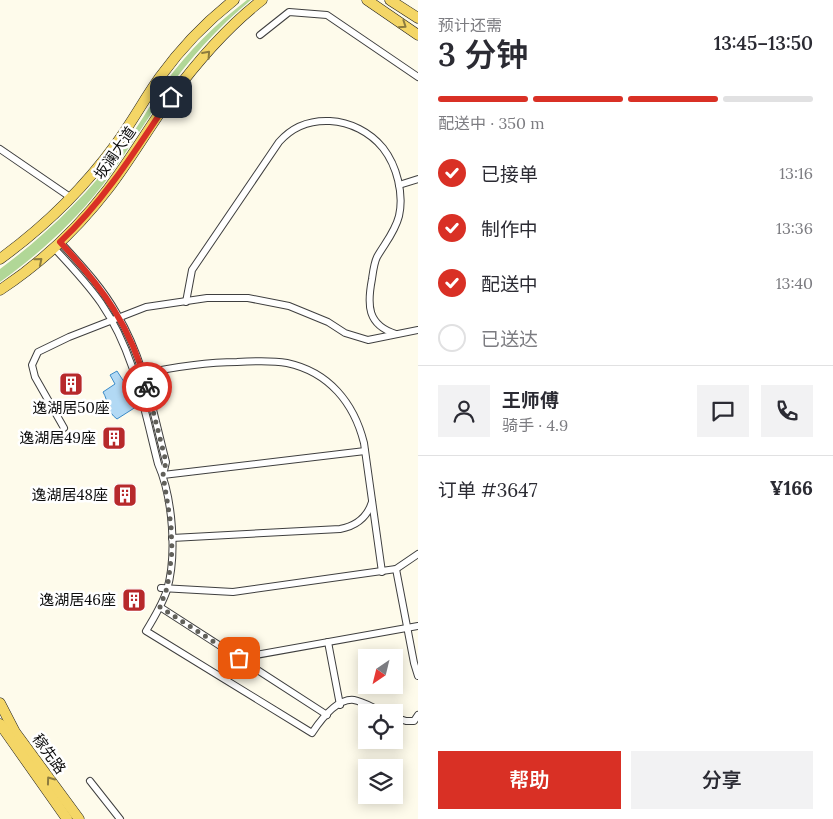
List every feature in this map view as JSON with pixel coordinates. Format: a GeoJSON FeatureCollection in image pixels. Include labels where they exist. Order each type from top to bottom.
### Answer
{"type":"FeatureCollection","features":[{"type":"Feature","properties":{"kind":"main road","name":"坂澜大道"},"geometry":{"type":"LineString","coordinates":[[0,259],[40,227],[70,197],[116,143],[181,50],[205,25],[234,0]]}},
{"type":"Feature","properties":{"kind":"main road"},"geometry":{"type":"LineString","coordinates":[[356,0],[389,15]]}},
{"type":"Feature","properties":{"kind":"main road"},"geometry":{"type":"LineString","coordinates":[[367,0],[418,35]]}},
{"type":"Feature","properties":{"kind":"main road","name":"坂澜大道"},"geometry":{"type":"LineString","coordinates":[[0,290],[36,264],[82,220],[109,188],[171,97],[200,61],[226,32],[262,1]]}},
{"type":"Feature","properties":{"kind":"main road"},"geometry":{"type":"LineString","coordinates":[[394,2],[418,18]]}},
{"type":"Feature","properties":{"kind":"main road","name":"稼先路"},"geometry":{"type":"LineString","coordinates":[[0,703],[15,732],[79,819]]}},
{"type":"Feature","properties":{"kind":"main road","name":"稼先路"},"geometry":{"type":"LineString","coordinates":[[0,724],[67,819]]}},
{"type":"Feature","properties":{"kind":"street"},"geometry":{"type":"LineString","coordinates":[[260,35],[289,12],[327,15],[418,77]]}},
{"type":"Feature","properties":{"kind":"street"},"geometry":{"type":"LineString","coordinates":[[186,302],[192,270],[279,142],[294,129],[313,122],[343,123],[363,131],[385,151],[393,164],[399,185],[401,201],[399,217],[393,234],[376,258],[369,303],[377,323],[382,328],[396,334]]}},
{"type":"Feature","properties":{"kind":"street"},"geometry":{"type":"LineString","coordinates":[[0,149],[70,197]]}},
{"type":"Feature","properties":{"kind":"street"},"geometry":{"type":"LineString","coordinates":[[399,185],[418,179]]}},
{"type":"Feature","properties":{"kind":"street"},"geometry":{"type":"LineString","coordinates":[[57,245],[98,285],[131,340],[143,373],[166,462],[163,475]]}},
{"type":"Feature","properties":{"kind":"street"},"geometry":{"type":"LineString","coordinates":[[57,245],[92,290],[112,320],[124,343],[135,375],[158,464],[163,475],[170,512],[171,564],[160,607],[146,631],[312,733],[321,720],[344,702],[354,700],[364,704]]}},
{"type":"Feature","properties":{"kind":"street"},"geometry":{"type":"LineString","coordinates":[[64,428],[35,377],[32,365],[38,352],[69,337],[146,308],[227,297],[269,301],[309,313],[346,333],[368,340],[418,330]]}},
{"type":"Feature","properties":{"kind":"street"},"geometry":{"type":"LineString","coordinates":[[135,375],[197,364],[270,362],[286,363],[303,368],[318,375],[332,385],[344,397],[360,427],[382,572]]}},
{"type":"Feature","properties":{"kind":"street"},"geometry":{"type":"LineString","coordinates":[[163,475],[365,451]]}},
{"type":"Feature","properties":{"kind":"street"},"geometry":{"type":"LineString","coordinates":[[172,538],[340,529],[355,525],[361,520],[370,508],[372,501]]}},
{"type":"Feature","properties":{"kind":"street"},"geometry":{"type":"LineString","coordinates":[[164,588],[233,592],[382,572],[396,569],[418,554]]}},
{"type":"Feature","properties":{"kind":"street"},"geometry":{"type":"LineString","coordinates":[[396,569],[418,676]]}},
{"type":"Feature","properties":{"kind":"street"},"geometry":{"type":"LineString","coordinates":[[160,607],[327,715]]}},
{"type":"Feature","properties":{"kind":"street"},"geometry":{"type":"LineString","coordinates":[[239,658],[418,626]]}},
{"type":"Feature","properties":{"kind":"street"},"geometry":{"type":"LineString","coordinates":[[328,642],[340,705]]}},
{"type":"Feature","properties":{"kind":"street"},"geometry":{"type":"LineString","coordinates":[[403,720],[414,721],[418,715]]}},
{"type":"Feature","properties":{"kind":"street"},"geometry":{"type":"LineString","coordinates":[[90,781],[120,819]]}},
{"type":"Feature","properties":{"kind":"green space"},"geometry":{"type":"Polygon","coordinates":[[[247,0],[251,0],[204,44],[183,69],[91,200],[55,237],[0,282],[0,269],[65,214],[108,167],[133,134],[165,83],[183,60],[213,28],[247,0]]]}},
{"type":"Feature","properties":{"kind":"water"},"geometry":{"type":"Polygon","coordinates":[[[117,371],[139,405],[117,419],[109,410],[103,392],[115,384],[110,375],[117,371]]]}},
{"type":"Feature","properties":{"kind":"way so far"},"geometry":{"type":"LineString","coordinates":[[147,387],[166,462],[163,475],[171,525],[171,564],[167,588],[160,607],[239,658]]}},
{"type":"Feature","properties":{"kind":"place","name":"逸湖居50座"},"geometry":{"type":"Point","coordinates":[71,384]}},
{"type":"Feature","properties":{"kind":"place","name":"逸湖居49座"},"geometry":{"type":"Point","coordinates":[114,438]}},
{"type":"Feature","properties":{"kind":"place","name":"逸湖居48座"},"geometry":{"type":"Point","coordinates":[125,495]}},
{"type":"Feature","properties":{"kind":"place","name":"逸湖居46座"},"geometry":{"type":"Point","coordinates":[134,600]}},
{"type":"Feature","properties":{"kind":"route"},"geometry":{"type":"LineString","coordinates":[[147,387],[136,352],[117,313],[88,272],[60,242],[96,205],[121,172],[171,97]]}}]}
